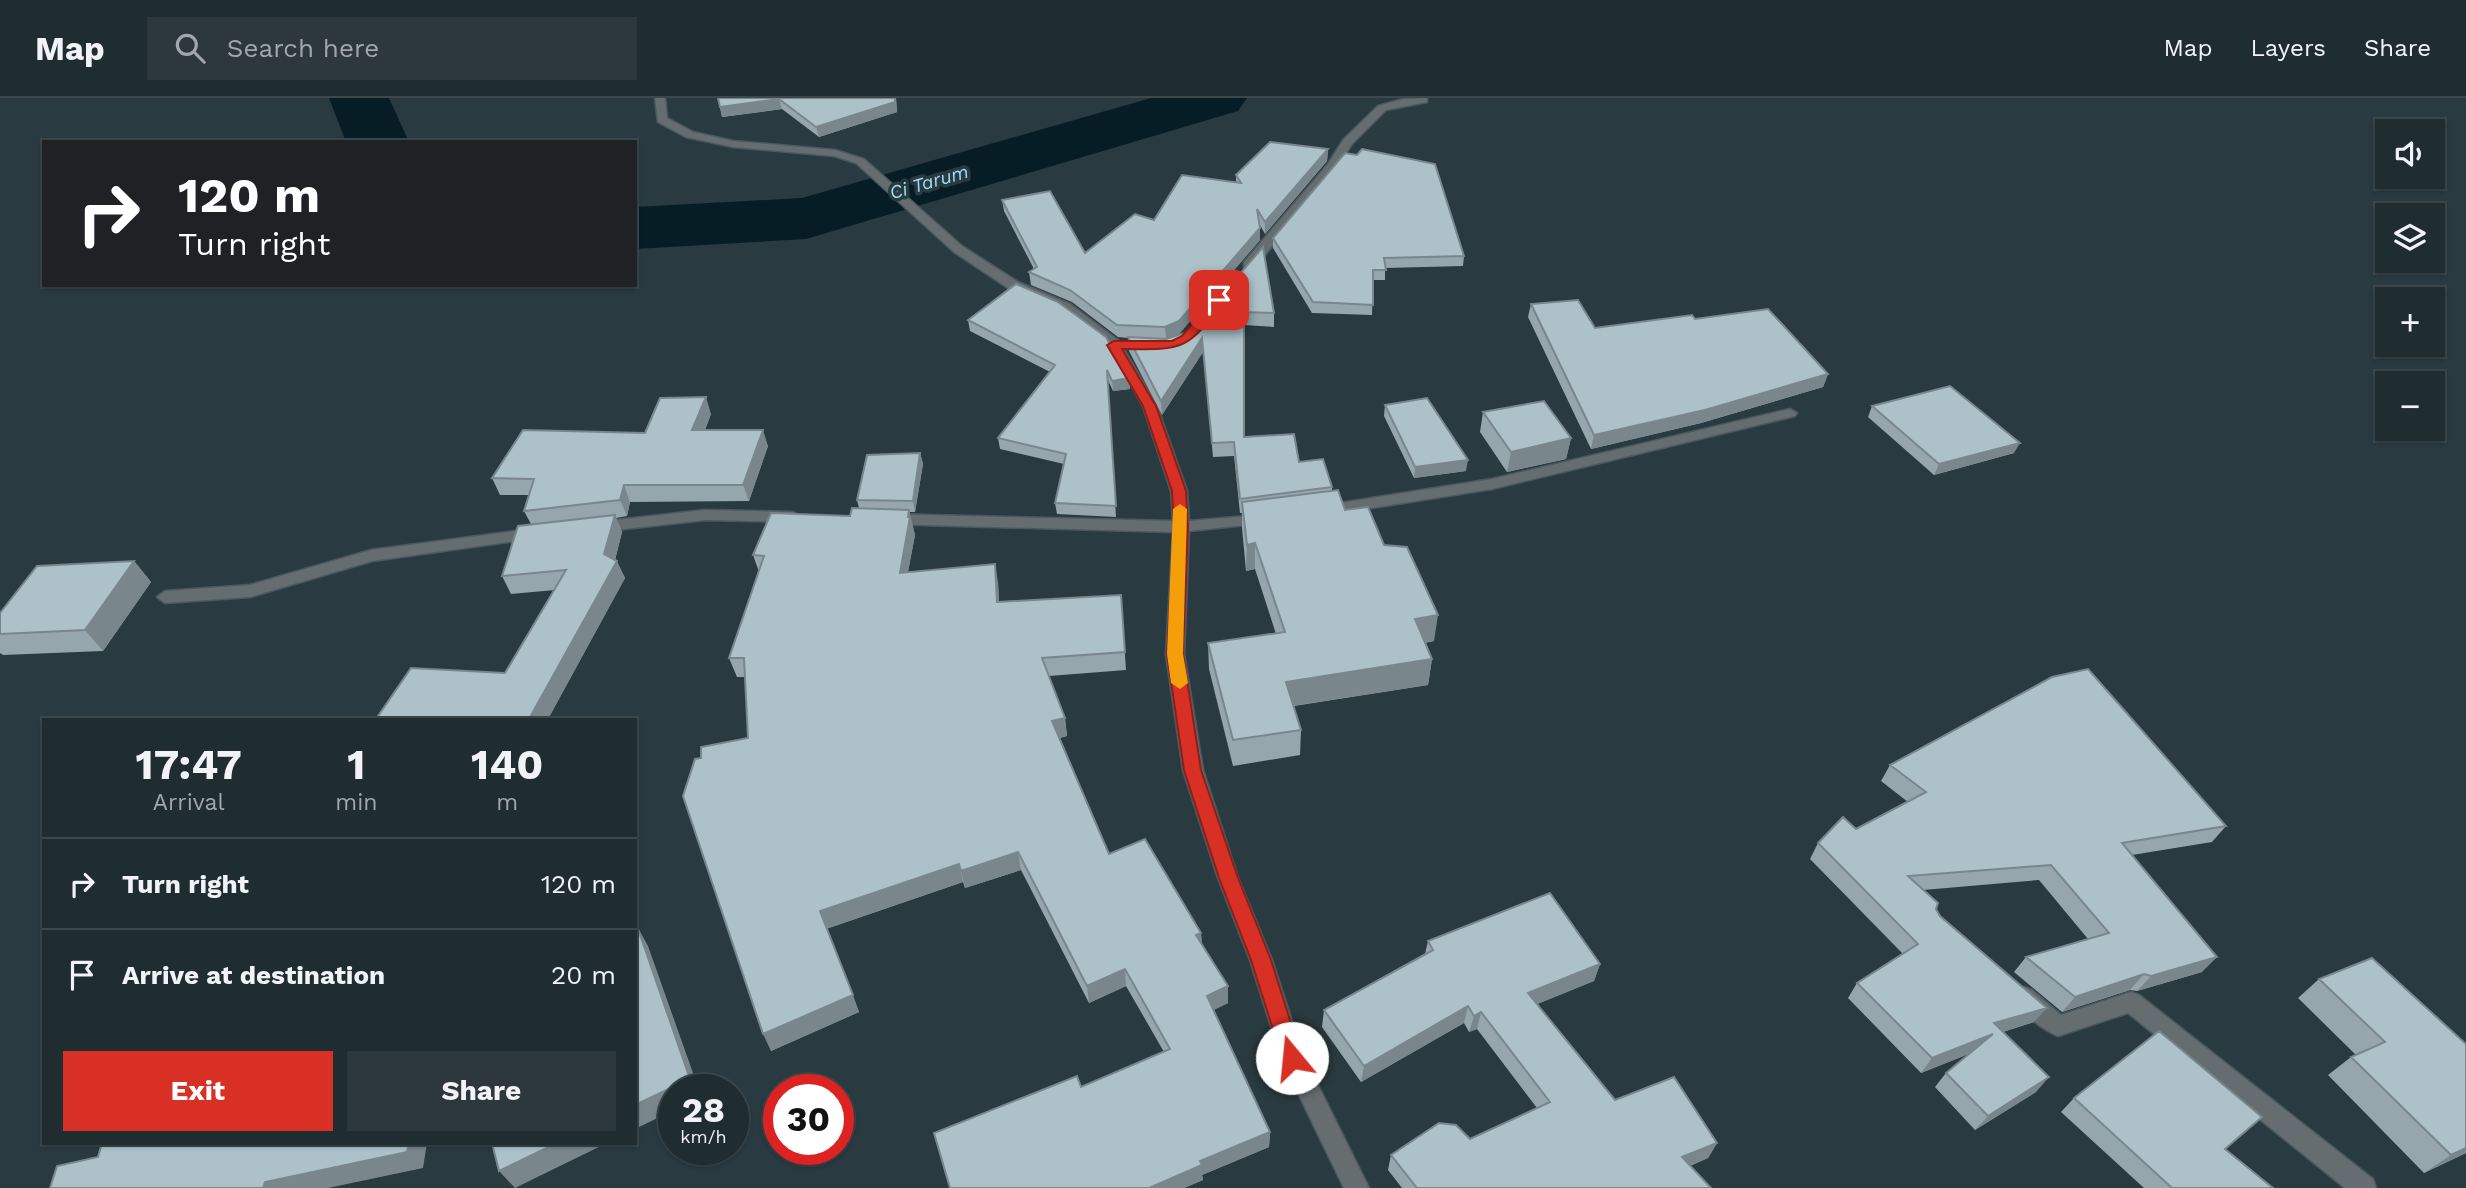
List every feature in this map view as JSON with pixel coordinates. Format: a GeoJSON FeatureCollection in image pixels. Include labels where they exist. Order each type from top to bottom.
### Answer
{"type":"FeatureCollection","features":[{"type":"Feature","properties":{"kind":"street"},"geometry":{"type":"LineString","coordinates":[[660,98],[662,121],[690,135],[733,144],[835,153],[860,161],[874,170],[958,249],[1013,285],[1065,307],[1120,345],[1150,406],[1179,491],[1181,527],[1175,654],[1193,770],[1228,878],[1261,960],[1292,1058],[1357,1188]]}},
{"type":"Feature","properties":{"kind":"street"},"geometry":{"type":"LineString","coordinates":[[1238,278],[1333,166],[1348,142],[1382,108],[1423,100]]}},
{"type":"Feature","properties":{"kind":"street"},"geometry":{"type":"LineString","coordinates":[[1310,512],[1492,484],[1790,413]]}},
{"type":"Feature","properties":{"kind":"street"},"geometry":{"type":"LineString","coordinates":[[585,528],[705,514],[811,517]]}},
{"type":"Feature","properties":{"kind":"street"},"geometry":{"type":"LineString","coordinates":[[874,519],[1181,527],[1285,516]]}},
{"type":"Feature","properties":{"kind":"street"},"geometry":{"type":"LineString","coordinates":[[165,597],[250,591],[397,551],[558,531]]}},
{"type":"Feature","properties":{"kind":"street"},"geometry":{"type":"LineString","coordinates":[[2008,983],[2058,1026],[2131,1002],[2364,1188]]}},
{"type":"Feature","properties":{"kind":"building"},"geometry":{"type":"Polygon","coordinates":[[[718,98],[895,98],[895,102],[816,127],[779,99],[720,107],[718,98]]]}},
{"type":"Feature","properties":{"kind":"building"},"geometry":{"type":"Polygon","coordinates":[[[1270,142],[1328,149],[1265,222],[1257,209],[1260,228],[1179,321],[1165,327],[1117,325],[1070,290],[1029,272],[1037,267],[1002,200],[1050,191],[1085,253],[1135,214],[1154,220],[1182,175],[1241,183],[1236,175],[1270,142]]]}},
{"type":"Feature","properties":{"kind":"building"},"geometry":{"type":"Polygon","coordinates":[[[1362,149],[1435,164],[1464,256],[1384,258],[1386,270],[1373,270],[1373,305],[1313,302],[1273,238],[1345,153],[1357,155],[1362,149]]]}},
{"type":"Feature","properties":{"kind":"building"},"geometry":{"type":"Polygon","coordinates":[[[1263,247],[1274,313],[1244,312],[1244,437],[1294,434],[1299,462],[1323,459],[1332,487],[1240,499],[1234,442],[1212,443],[1202,338],[1161,401],[1128,337],[1166,339],[1191,331],[1263,247]]]}},
{"type":"Feature","properties":{"kind":"building"},"geometry":{"type":"Polygon","coordinates":[[[1016,284],[1058,302],[1106,337],[1129,378],[1112,381],[1107,370],[1116,506],[1055,503],[1066,454],[998,438],[1055,365],[968,320],[1016,284]]]}},
{"type":"Feature","properties":{"kind":"building"},"geometry":{"type":"Polygon","coordinates":[[[1578,300],[1595,328],[1692,315],[1695,319],[1768,309],[1828,374],[1705,410],[1594,435],[1531,304],[1578,300]]]}},
{"type":"Feature","properties":{"kind":"building"},"geometry":{"type":"Polygon","coordinates":[[[1950,386],[2020,443],[1939,464],[1872,406],[1950,386]]]}},
{"type":"Feature","properties":{"kind":"building"},"geometry":{"type":"Polygon","coordinates":[[[706,397],[692,430],[763,430],[743,485],[624,485],[620,500],[524,511],[534,479],[492,478],[523,430],[645,433],[660,398],[706,397]]]}},
{"type":"Feature","properties":{"kind":"building"},"geometry":{"type":"Polygon","coordinates":[[[1427,398],[1468,460],[1415,467],[1385,405],[1427,398]]]}},
{"type":"Feature","properties":{"kind":"building"},"geometry":{"type":"Polygon","coordinates":[[[1544,401],[1571,438],[1511,452],[1483,412],[1544,401]]]}},
{"type":"Feature","properties":{"kind":"building"},"geometry":{"type":"Polygon","coordinates":[[[920,453],[913,501],[857,500],[867,455],[920,453]]]}},
{"type":"Feature","properties":{"kind":"building"},"geometry":{"type":"Polygon","coordinates":[[[1338,490],[1345,510],[1368,507],[1384,545],[1407,547],[1438,615],[1415,619],[1432,659],[1286,682],[1301,730],[1233,740],[1208,643],[1285,632],[1255,543],[1247,545],[1242,502],[1338,490]]]}},
{"type":"Feature","properties":{"kind":"building"},"geometry":{"type":"Polygon","coordinates":[[[852,508],[909,510],[900,573],[995,564],[997,602],[1121,595],[1125,652],[1042,658],[1065,718],[1052,721],[1109,854],[1145,839],[1201,933],[1196,935],[1228,986],[1207,996],[1270,1132],[1200,1161],[1202,1165],[1149,1188],[950,1188],[934,1133],[1077,1076],[1081,1087],[1170,1049],[1125,969],[1087,986],[1018,852],[961,871],[959,864],[820,911],[853,995],[763,1034],[683,796],[695,759],[701,758],[701,747],[748,738],[744,658],[729,658],[764,556],[753,555],[771,513],[850,516],[852,508]]]}},
{"type":"Feature","properties":{"kind":"building"},"geometry":{"type":"Polygon","coordinates":[[[615,515],[604,554],[617,561],[530,718],[377,718],[411,668],[505,673],[566,570],[502,576],[518,526],[615,515]]]}},
{"type":"Feature","properties":{"kind":"building"},"geometry":{"type":"Polygon","coordinates":[[[134,561],[85,630],[0,634],[0,613],[37,566],[134,561]]]}},
{"type":"Feature","properties":{"kind":"building"},"geometry":{"type":"Polygon","coordinates":[[[2088,669],[2226,826],[2122,843],[2217,957],[2151,976],[2144,974],[2075,997],[2026,957],[2109,933],[2051,865],[1908,876],[1938,903],[1936,909],[1940,916],[2047,1008],[1994,1023],[2049,1077],[1988,1116],[1946,1073],[1993,1034],[1932,1058],[1857,983],[1918,944],[1818,843],[1843,817],[1856,829],[1926,792],[1890,765],[2052,677],[2088,669]]]}},
{"type":"Feature","properties":{"kind":"building"},"geometry":{"type":"Polygon","coordinates":[[[1550,893],[1600,964],[1528,993],[1615,1100],[1674,1077],[1717,1143],[1682,1157],[1711,1188],[1417,1188],[1391,1155],[1439,1123],[1456,1125],[1470,1139],[1550,1102],[1481,1012],[1474,1016],[1468,1006],[1364,1066],[1324,1010],[1433,950],[1428,941],[1550,893]]]}},
{"type":"Feature","properties":{"kind":"building"},"geometry":{"type":"Polygon","coordinates":[[[637,926],[688,1074],[658,1074],[658,1094],[637,1104],[637,926]]]}},
{"type":"Feature","properties":{"kind":"building"},"geometry":{"type":"Polygon","coordinates":[[[2372,958],[2466,1044],[2466,1148],[2451,1155],[2351,1057],[2385,1042],[2319,979],[2372,958]]]}},
{"type":"Feature","properties":{"kind":"building"},"geometry":{"type":"Polygon","coordinates":[[[2159,1031],[2262,1117],[2225,1149],[2273,1188],[2172,1188],[2074,1098],[2159,1031]]]}},
{"type":"Feature","properties":{"kind":"building"},"geometry":{"type":"Polygon","coordinates":[[[101,1145],[409,1145],[407,1152],[265,1182],[263,1188],[50,1188],[57,1166],[98,1157],[101,1145]]]}},
{"type":"Feature","properties":{"kind":"building"},"geometry":{"type":"Polygon","coordinates":[[[492,1145],[553,1145],[499,1171],[492,1145]]]}},
{"type":"Feature","properties":{"kind":"waterway","name":"Ci Tarum"},"geometry":{"type":"LineString","coordinates":[[359,98],[377,140]]}},
{"type":"Feature","properties":{"kind":"waterway","name":"Ci Tarum"},"geometry":{"type":"LineString","coordinates":[[637,228],[806,218],[1217,98]]}},
{"type":"Feature","properties":{"kind":"slow traffic"},"geometry":{"type":"LineString","coordinates":[[1180,509],[1175,654],[1180,683]]}},
{"type":"Feature","properties":{"kind":"route"},"geometry":{"type":"LineString","coordinates":[[1219,300],[1186,339],[1176,344],[1114,345],[1150,406],[1179,491],[1181,527],[1175,654],[1193,770],[1228,878],[1261,960],[1292,1058]]}}]}
